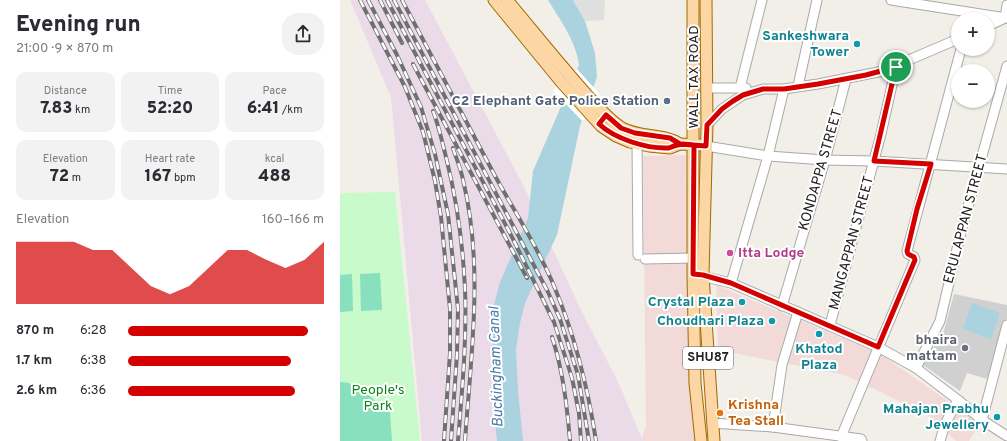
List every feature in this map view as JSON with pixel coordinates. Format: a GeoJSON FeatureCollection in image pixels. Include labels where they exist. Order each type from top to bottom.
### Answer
{"type":"FeatureCollection","features":[{"type":"Feature","properties":{"kind":"main road"},"geometry":{"type":"LineString","coordinates":[[494,0],[594,110],[599,124],[616,136],[630,142],[670,148],[680,144],[706,146]]}},
{"type":"Feature","properties":{"kind":"main road"},"geometry":{"type":"LineString","coordinates":[[507,0],[566,79]]}},
{"type":"Feature","properties":{"kind":"main road","name":"WALL TAX ROAD"},"geometry":{"type":"LineString","coordinates":[[694,0],[694,258],[698,275],[714,441]]}},
{"type":"Feature","properties":{"kind":"main road","name":"WALL TAX ROAD"},"geometry":{"type":"LineString","coordinates":[[701,441],[695,383],[698,275],[707,125],[706,0]]}},
{"type":"Feature","properties":{"kind":"main road"},"geometry":{"type":"LineString","coordinates":[[594,110],[606,115],[621,128],[647,136],[670,138],[680,144]]}},
{"type":"Feature","properties":{"kind":"main road"},"geometry":{"type":"LineString","coordinates":[[599,124],[606,115]]}},
{"type":"Feature","properties":{"kind":"street"},"geometry":{"type":"LineString","coordinates":[[740,88],[762,0]]}},
{"type":"Feature","properties":{"kind":"street"},"geometry":{"type":"LineString","coordinates":[[798,86],[818,0]]}},
{"type":"Feature","properties":{"kind":"street"},"geometry":{"type":"LineString","coordinates":[[891,0],[1006,18]]}},
{"type":"Feature","properties":{"kind":"street"},"geometry":{"type":"LineString","coordinates":[[1006,18],[1007,5]]}},
{"type":"Feature","properties":{"kind":"street"},"geometry":{"type":"LineString","coordinates":[[995,23],[1006,18]]}},
{"type":"Feature","properties":{"kind":"street"},"geometry":{"type":"LineString","coordinates":[[706,88],[784,89],[846,79],[896,67],[951,43]]}},
{"type":"Feature","properties":{"kind":"street"},"geometry":{"type":"LineString","coordinates":[[841,437],[915,260],[914,257],[908,254],[907,251],[959,56]]}},
{"type":"Feature","properties":{"kind":"street","name":"ERULAPPAN STREET"},"geometry":{"type":"LineString","coordinates":[[916,368],[940,321],[962,228],[1007,66]]}},
{"type":"Feature","properties":{"kind":"street","name":"MANGAPPAN STREET"},"geometry":{"type":"LineString","coordinates":[[830,325],[847,256],[874,161],[896,67]]}},
{"type":"Feature","properties":{"kind":"street","name":"KONDAPPA STREET"},"geometry":{"type":"LineString","coordinates":[[782,306],[825,160],[846,79]]}},
{"type":"Feature","properties":{"kind":"street"},"geometry":{"type":"LineString","coordinates":[[707,125],[722,109],[733,101],[743,95],[763,89]]}},
{"type":"Feature","properties":{"kind":"street"},"geometry":{"type":"LineString","coordinates":[[731,283],[768,156],[784,89]]}},
{"type":"Feature","properties":{"kind":"street"},"geometry":{"type":"LineString","coordinates":[[637,143],[641,257],[694,258]]}},
{"type":"Feature","properties":{"kind":"street"},"geometry":{"type":"LineString","coordinates":[[706,146],[768,156],[1007,169]]}},
{"type":"Feature","properties":{"kind":"street"},"geometry":{"type":"LineString","coordinates":[[698,275],[731,283],[878,347],[916,368],[982,420],[1007,436]]}},
{"type":"Feature","properties":{"kind":"street"},"geometry":{"type":"LineString","coordinates":[[773,427],[782,365],[798,312]]}},
{"type":"Feature","properties":{"kind":"street"},"geometry":{"type":"LineString","coordinates":[[982,420],[1007,325]]}},
{"type":"Feature","properties":{"kind":"street"},"geometry":{"type":"LineString","coordinates":[[940,441],[945,424],[958,400]]}},
{"type":"Feature","properties":{"kind":"street"},"geometry":{"type":"LineString","coordinates":[[712,423],[773,427],[862,440]]}},
{"type":"Feature","properties":{"kind":"shaded area"},"geometry":{"type":"Polygon","coordinates":[[[350,0],[425,0],[522,183],[581,310],[618,382],[643,441],[422,441],[391,97],[350,0]]]}},
{"type":"Feature","properties":{"kind":"shaded area"},"geometry":{"type":"Polygon","coordinates":[[[573,0],[605,0],[604,20],[585,21],[573,0]]]}},
{"type":"Feature","properties":{"kind":"shaded area"},"geometry":{"type":"Polygon","coordinates":[[[686,155],[692,413],[695,441],[643,441],[642,438],[646,426],[643,156],[686,155]]]}},
{"type":"Feature","properties":{"kind":"shaded area"},"geometry":{"type":"Polygon","coordinates":[[[716,285],[880,354],[980,423],[969,441],[956,441],[930,416],[845,375],[718,350],[716,285]]]}},
{"type":"Feature","properties":{"kind":"shaded area","name":"bhaira mattam"},"geometry":{"type":"Polygon","coordinates":[[[954,294],[1007,305],[1007,318],[987,379],[967,373],[960,391],[923,365],[944,331],[954,294]]]}},
{"type":"Feature","properties":{"kind":"green space","name":"People's Park"},"geometry":{"type":"Polygon","coordinates":[[[395,192],[420,441],[340,441],[340,193],[395,192]]]}},
{"type":"Feature","properties":{"kind":"green space"},"geometry":{"type":"Polygon","coordinates":[[[380,273],[382,310],[361,311],[360,274],[380,273]]]}},
{"type":"Feature","properties":{"kind":"green space"},"geometry":{"type":"Polygon","coordinates":[[[352,274],[353,311],[340,312],[340,275],[352,274]]]}},
{"type":"Feature","properties":{"kind":"green space"},"geometry":{"type":"Polygon","coordinates":[[[340,382],[359,388],[370,396],[384,412],[390,412],[392,441],[340,441],[340,382]]]}},
{"type":"Feature","properties":{"kind":"water","name":"Buckingham Canal"},"geometry":{"type":"Polygon","coordinates":[[[548,0],[573,0],[585,21],[595,53],[597,77],[580,126],[557,235],[525,303],[520,323],[516,350],[523,441],[497,441],[493,402],[492,365],[494,305],[500,282],[528,218],[533,171],[579,65],[571,39],[548,0]]]}},
{"type":"Feature","properties":{"kind":"water"},"geometry":{"type":"Polygon","coordinates":[[[972,303],[1000,313],[991,339],[963,329],[972,303]]]}},
{"type":"Feature","properties":{"kind":"pier"},"geometry":{"type":"Polygon","coordinates":[[[577,69],[605,100],[582,121],[553,90],[577,69]]]}},
{"type":"Feature","properties":{"kind":"railway"},"geometry":{"type":"LineString","coordinates":[[360,0],[405,87],[423,132],[435,181],[441,217],[450,309],[450,353],[444,441]]}},
{"type":"Feature","properties":{"kind":"railway"},"geometry":{"type":"LineString","coordinates":[[368,0],[397,55],[421,107],[435,154],[448,214],[458,309],[457,354],[451,441]]}},
{"type":"Feature","properties":{"kind":"railway"},"geometry":{"type":"LineString","coordinates":[[380,0],[402,43]]}},
{"type":"Feature","properties":{"kind":"railway"},"geometry":{"type":"LineString","coordinates":[[387,0],[512,237],[554,322],[572,378],[579,413],[581,441]]}},
{"type":"Feature","properties":{"kind":"railway"},"geometry":{"type":"LineString","coordinates":[[394,0],[548,292],[560,319],[578,375],[589,441]]}},
{"type":"Feature","properties":{"kind":"railway"},"geometry":{"type":"LineString","coordinates":[[402,0],[494,174],[548,272],[562,305],[580,362],[596,441]]}},
{"type":"Feature","properties":{"kind":"railway"},"geometry":{"type":"LineString","coordinates":[[413,64],[527,278]]}},
{"type":"Feature","properties":{"kind":"railway"},"geometry":{"type":"LineString","coordinates":[[433,111],[450,174],[459,223],[464,272],[465,346],[458,441]]}},
{"type":"Feature","properties":{"kind":"railway"},"geometry":{"type":"LineString","coordinates":[[453,148],[462,176],[469,212],[473,245],[473,343],[465,441]]}},
{"type":"Feature","properties":{"kind":"railway"},"geometry":{"type":"LineString","coordinates":[[552,337],[562,375],[570,441]]}},
{"type":"Feature","properties":{"kind":"place","name":"Sankeshwara Tower"},"geometry":{"type":"Point","coordinates":[857,44]}},
{"type":"Feature","properties":{"kind":"place","name":"C2 Elephant Gate Police Station"},"geometry":{"type":"Point","coordinates":[667,101]}},
{"type":"Feature","properties":{"kind":"place","name":"Itta Lodge"},"geometry":{"type":"Point","coordinates":[730,253]}},
{"type":"Feature","properties":{"kind":"place","name":"Crystal Plaza"},"geometry":{"type":"Point","coordinates":[742,302]}},
{"type":"Feature","properties":{"kind":"place","name":"Choudhari Plaza"},"geometry":{"type":"Point","coordinates":[772,321]}},
{"type":"Feature","properties":{"kind":"place","name":"Khatod Plaza"},"geometry":{"type":"Point","coordinates":[819,334]}},
{"type":"Feature","properties":{"kind":"place","name":"bhaira mattam"},"geometry":{"type":"Point","coordinates":[965,348]}},
{"type":"Feature","properties":{"kind":"place","name":"Krishna Tea Stall"},"geometry":{"type":"Point","coordinates":[720,413]}},
{"type":"Feature","properties":{"kind":"place","name":"Mahajan Prabhu Jewellery"},"geometry":{"type":"Point","coordinates":[997,417]}},
{"type":"Feature","properties":{"kind":"route"},"geometry":{"type":"LineString","coordinates":[[896,67],[854,78],[784,89],[763,89],[743,95],[722,109],[707,125],[706,146],[680,144],[670,138],[647,136],[635,133],[621,128],[606,115],[599,124],[616,136],[630,142],[670,148],[680,144],[694,145],[694,258],[693,274],[703,275],[731,283],[878,347],[915,260],[914,257],[908,254],[907,251],[917,209],[931,164],[874,161],[896,67]]}}]}
